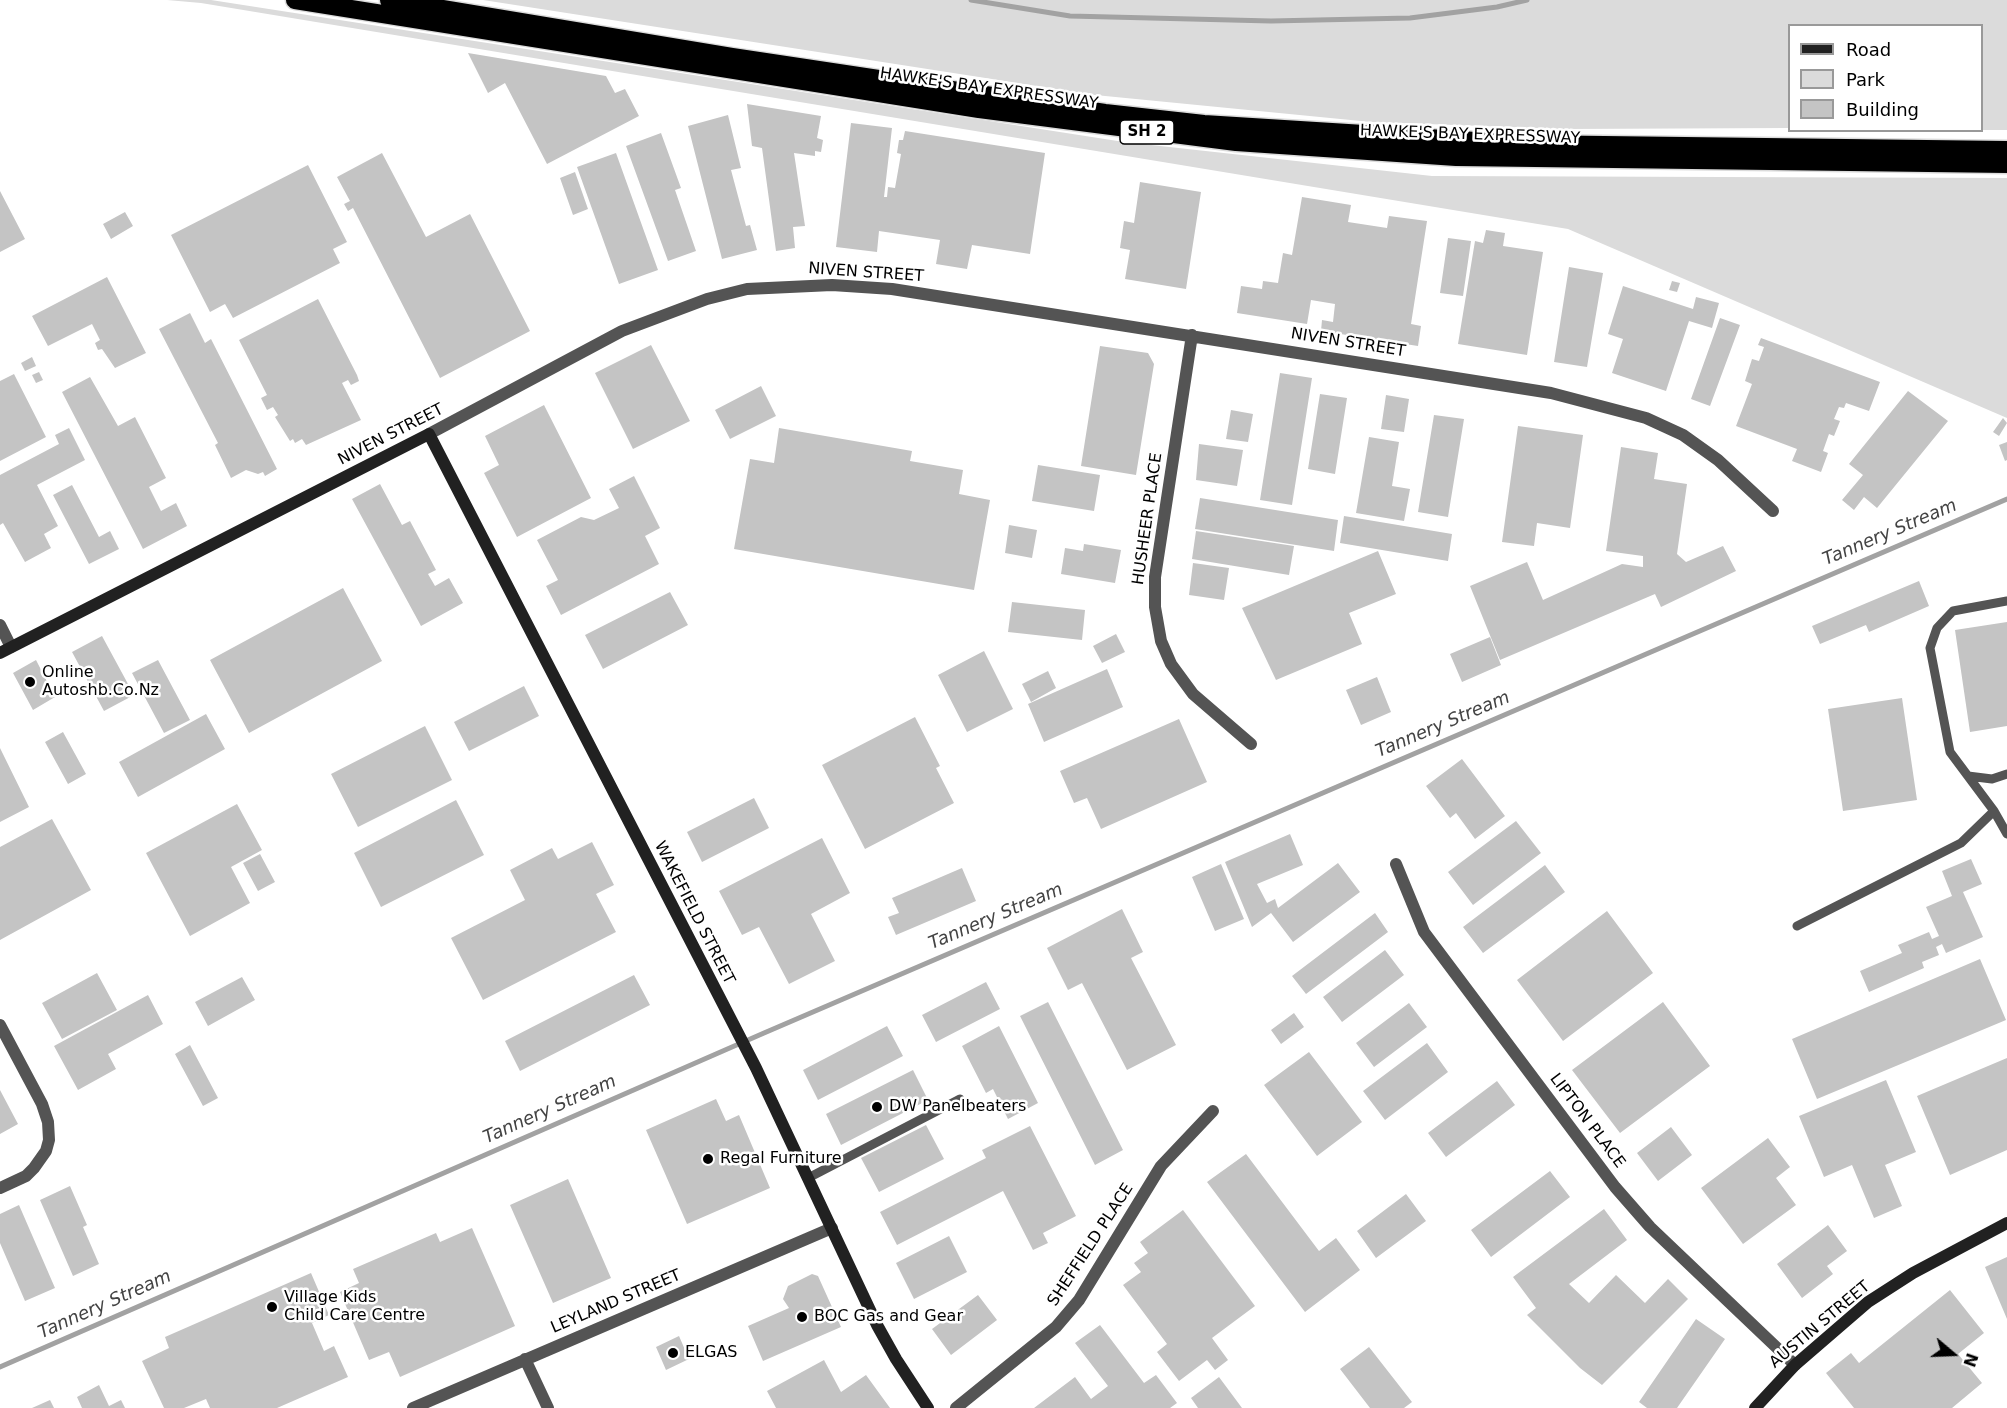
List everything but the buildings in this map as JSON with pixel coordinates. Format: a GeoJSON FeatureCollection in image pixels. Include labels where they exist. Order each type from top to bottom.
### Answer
{"type":"FeatureCollection","features":[{"type":"Feature","properties":{"kind":"highway","name":"HAWKE'S BAY EXPRESSWAY"},"geometry":{"type":"LineString","coordinates":[[295,0],[978,109],[1236,142],[1456,157],[2007,164]]}},
{"type":"Feature","properties":{"kind":"highway","name":"HAWKE'S BAY EXPRESSWAY"},"geometry":{"type":"LineString","coordinates":[[389,0],[732,57],[1105,113],[1204,124],[1524,144],[2007,150]]}},
{"type":"Feature","properties":{"kind":"street","name":"NIVEN STREET"},"geometry":{"type":"LineString","coordinates":[[6,650],[429,434],[622,331],[707,299],[747,289],[832,285],[892,289],[1551,393],[1646,418],[1683,435],[1718,460],[1773,511]]}},
{"type":"Feature","properties":{"kind":"street","name":"HUSHEER PLACE"},"geometry":{"type":"LineString","coordinates":[[1192,335],[1155,577],[1155,607],[1161,641],[1171,664],[1193,694],[1251,744]]}},
{"type":"Feature","properties":{"kind":"street","name":"WAKEFIELD STREET"},"geometry":{"type":"LineString","coordinates":[[429,434],[752,1060],[810,1177],[877,1325],[928,1408]]}},
{"type":"Feature","properties":{"kind":"street"},"geometry":{"type":"LineString","coordinates":[[0,625],[6,650]]}},
{"type":"Feature","properties":{"kind":"street","name":"LIPTON PLACE"},"geometry":{"type":"LineString","coordinates":[[1396,864],[1424,932],[1615,1187],[1650,1227],[1795,1365]]}},
{"type":"Feature","properties":{"kind":"street"},"geometry":{"type":"LineString","coordinates":[[0,1025],[42,1104],[48,1122],[49,1140],[46,1151],[26,1176],[0,1188]]}},
{"type":"Feature","properties":{"kind":"street","name":"SHEFFIELD PLACE"},"geometry":{"type":"LineString","coordinates":[[956,1408],[1056,1327],[1079,1299],[1161,1166],[1213,1111]]}},
{"type":"Feature","properties":{"kind":"street","name":"AUSTIN STREET"},"geometry":{"type":"LineString","coordinates":[[1755,1408],[1795,1365],[1868,1302],[1913,1273],[2007,1223]]}},
{"type":"Feature","properties":{"kind":"street","name":"LEYLAND STREET"},"geometry":{"type":"LineString","coordinates":[[413,1408],[832,1228]]}},
{"type":"Feature","properties":{"kind":"street"},"geometry":{"type":"LineString","coordinates":[[525,1359],[548,1408]]}},
{"type":"Feature","properties":{"kind":"lane"},"geometry":{"type":"LineString","coordinates":[[2007,601],[1953,610],[1937,628],[1930,648],[1950,752],[1994,811],[2007,834]]}},
{"type":"Feature","properties":{"kind":"lane"},"geometry":{"type":"LineString","coordinates":[[1968,776],[1992,779],[2007,774]]}},
{"type":"Feature","properties":{"kind":"lane"},"geometry":{"type":"LineString","coordinates":[[1797,926],[1961,843],[1994,811]]}},
{"type":"Feature","properties":{"kind":"lane"},"geometry":{"type":"LineString","coordinates":[[810,1177],[960,1099]]}},
{"type":"Feature","properties":{"kind":"green space"},"geometry":{"type":"Polygon","coordinates":[[[167,0],[211,0],[1124,142],[1432,176],[2007,178],[2007,418],[1568,229],[201,3],[167,0]]]}},
{"type":"Feature","properties":{"kind":"green space"},"geometry":{"type":"Polygon","coordinates":[[[483,0],[2007,0],[2007,130],[1983,130],[1983,24],[1788,24],[1788,128],[1565,129],[1371,122],[1095,95],[483,0]]]}},
{"type":"Feature","properties":{"kind":"waterway"},"geometry":{"type":"LineString","coordinates":[[971,0],[1070,16],[1271,21],[1410,18],[1497,7],[1527,0]]}},
{"type":"Feature","properties":{"kind":"waterway","name":"Tannery Stream"},"geometry":{"type":"LineString","coordinates":[[0,1367],[764,1033],[2007,499]]}},
{"type":"Feature","properties":{"kind":"place","name":"Online Autoshb.Co.Nz"},"geometry":{"type":"Point","coordinates":[30,682]}},
{"type":"Feature","properties":{"kind":"place","name":"DW Panelbeaters"},"geometry":{"type":"Point","coordinates":[877,1107]}},
{"type":"Feature","properties":{"kind":"place","name":"Regal Furniture"},"geometry":{"type":"Point","coordinates":[708,1159]}},
{"type":"Feature","properties":{"kind":"place","name":"Village Kids Child Care Centre"},"geometry":{"type":"Point","coordinates":[272,1307]}},
{"type":"Feature","properties":{"kind":"place","name":"BOC Gas and Gear"},"geometry":{"type":"Point","coordinates":[802,1317]}},
{"type":"Feature","properties":{"kind":"place","name":"ELGAS"},"geometry":{"type":"Point","coordinates":[673,1353]}}]}
